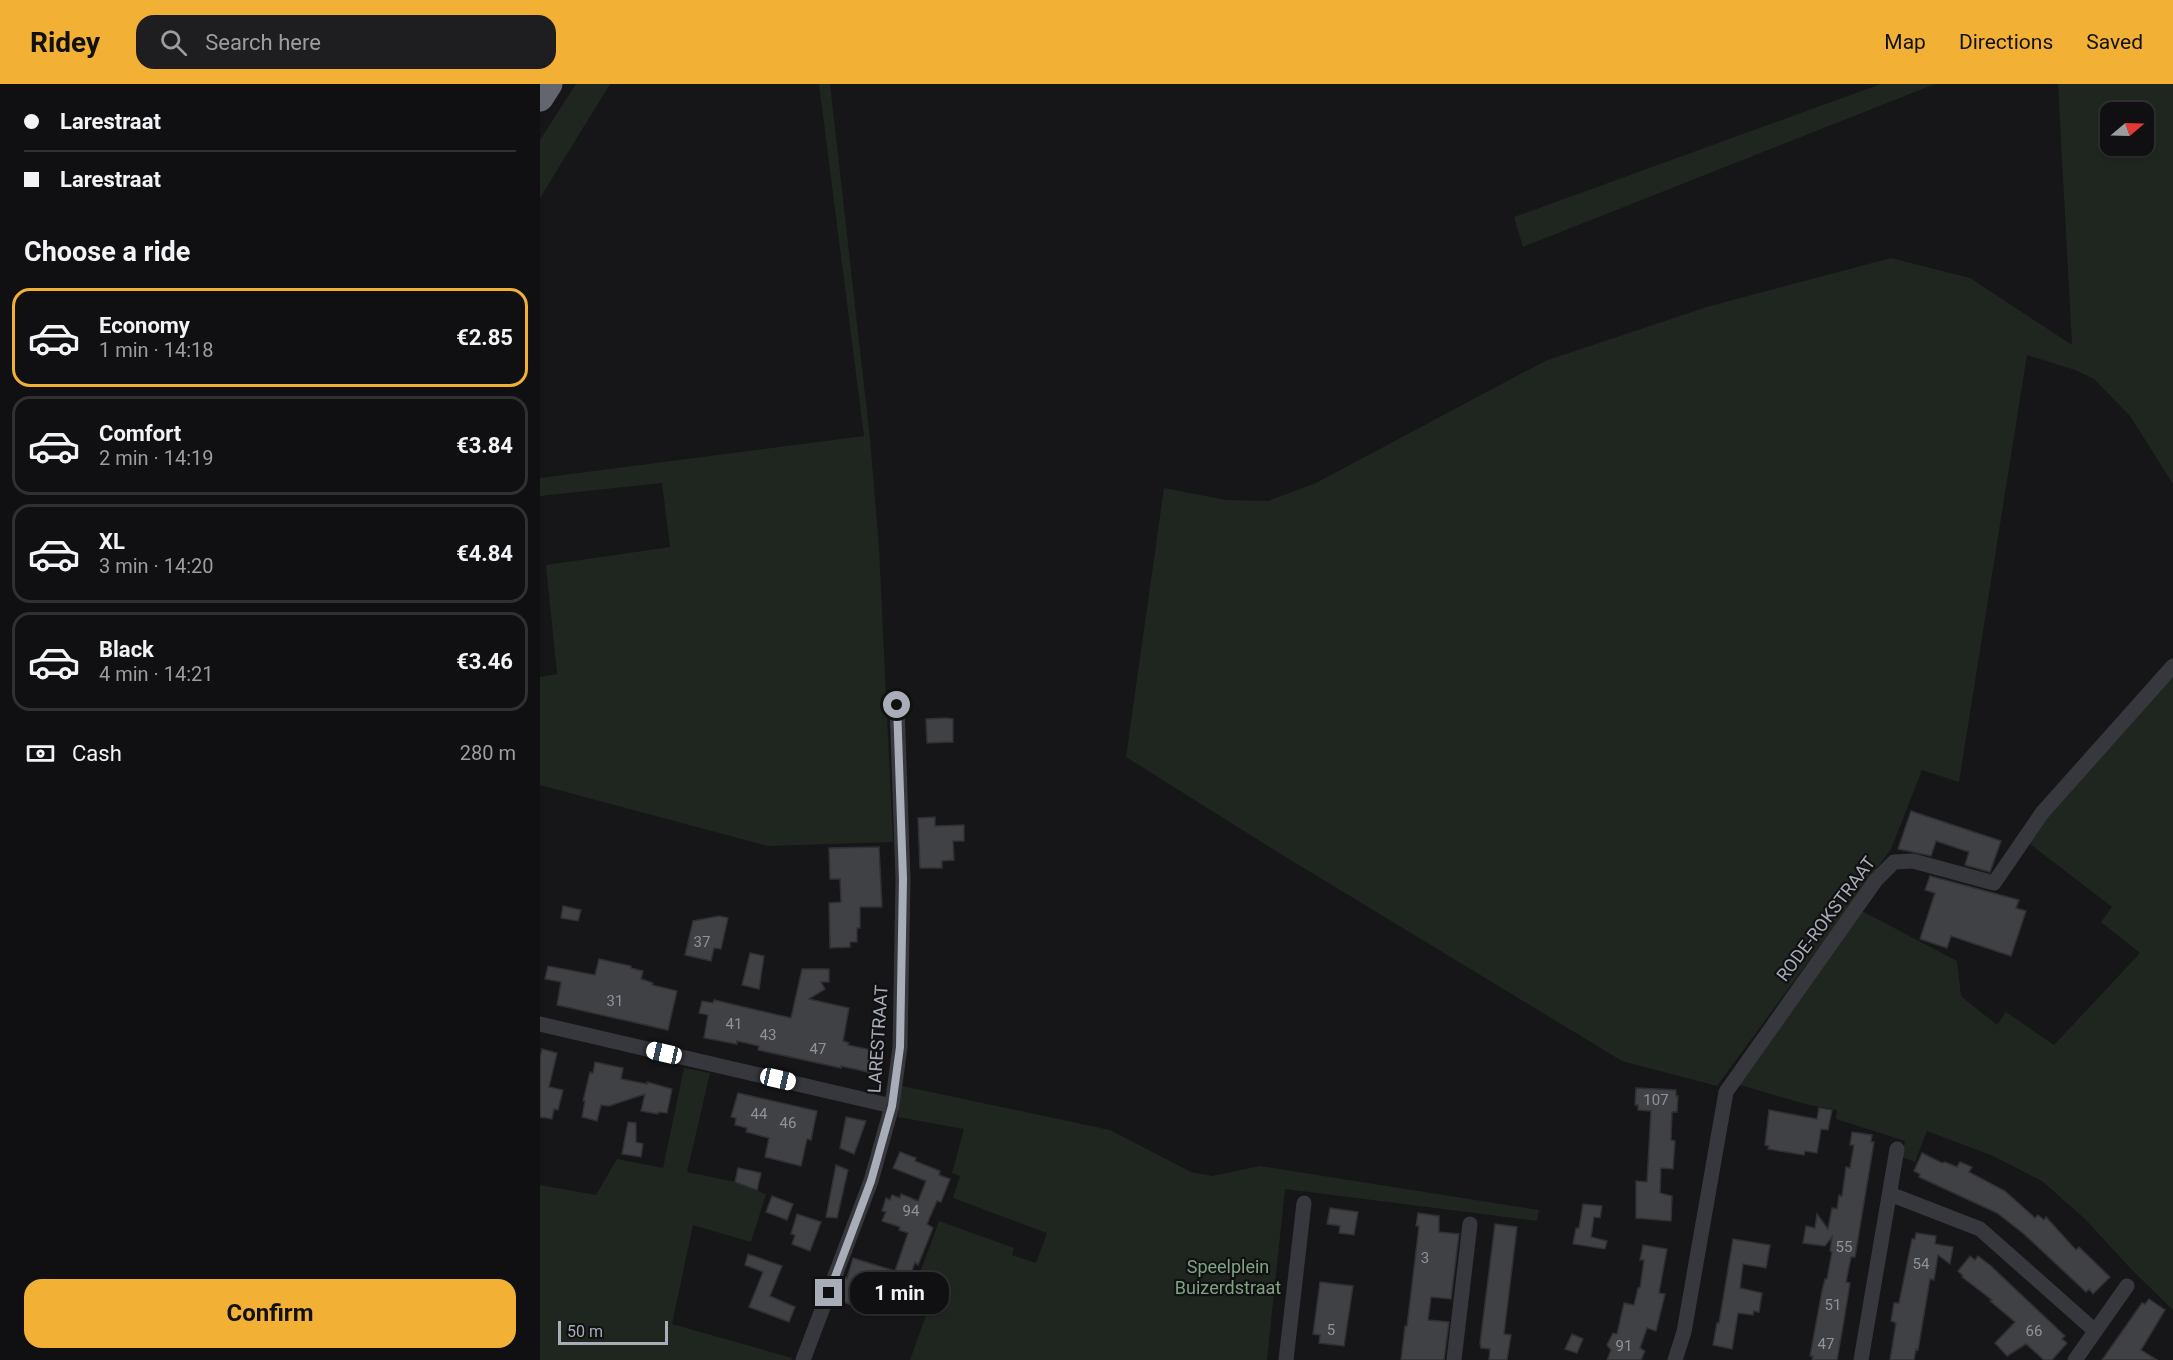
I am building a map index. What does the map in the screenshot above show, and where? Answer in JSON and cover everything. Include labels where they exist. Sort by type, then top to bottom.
[{"type":"highway","points":[[540,98],[549,84]]},
{"type":"street","name":"RODE-ROKSTRAAT","points":[[1675,1360],[1684,1332],[1726,1092],[1876,880],[1894,862],[1912,861],[1994,884],[2042,813],[2173,666]]},
{"type":"street","name":"LARESTRAAT","points":[[803,1360],[871,1181],[892,1106],[900,1047],[903,879],[897,705]]},
{"type":"street","points":[[540,1024],[892,1106]]},
{"type":"street","points":[[1861,1360],[1897,1149]]},
{"type":"street","points":[[1890,1194],[1980,1229],[2094,1330]]},
{"type":"street","points":[[1286,1360],[1304,1203]]},
{"type":"street","points":[[1454,1360],[1470,1224]]},
{"type":"street","points":[[2075,1360],[2127,1286]]},
{"type":"green space","points":[[576,84],[610,84],[540,198],[540,140]]},
{"type":"green space","points":[[819,84],[830,84],[870,439],[879,547],[893,842],[768,846],[540,785],[540,677],[557,674],[546,565],[670,547],[662,483],[540,496],[540,478],[864,436]]},
{"type":"green space","points":[[1881,84],[1935,84],[1523,247],[1514,217]]},
{"type":"green space","points":[[2058,84],[2173,84],[2173,484],[2130,416],[2094,379],[2075,370],[2027,355],[1959,782],[1922,770],[1891,849],[1717,1086],[1622,1061],[1284,856],[1126,757],[1164,488],[1226,500],[1268,501],[1316,483],[1545,361],[1710,306],[1891,258],[1970,278],[2072,345]]},
{"type":"green space","points":[[2173,675],[2173,1310],[2085,1219],[2042,1181],[1991,1155],[1927,1131],[1915,1162],[1901,1157],[1905,1141],[1836,1119],[1837,1110],[1805,1104],[1740,1085],[1860,910],[1957,961],[1961,996],[1997,1025],[2006,1012],[2054,1045],[2140,953],[2101,922],[2112,907],[2030,844],[2042,822]]},
{"type":"green space","points":[[684,1068],[710,1073],[687,1172],[735,1182],[766,1194],[751,1242],[693,1225],[672,1324],[792,1358],[791,1360],[540,1360],[540,1185],[596,1195],[617,1159],[663,1168]]},
{"type":"green space","name":"Speelplein Buizerdstraat","points":[[902,1086],[1110,1130],[1191,1172],[1212,1176],[1260,1166],[1539,1210],[1537,1221],[1285,1189],[1267,1360],[910,1360],[928,1310],[909,1303],[939,1221],[1014,1248],[1012,1255],[1036,1263],[1047,1233],[953,1198],[960,1176],[952,1173],[964,1129],[898,1117]]},
{"type":"building","points":[[926,719],[953,719],[953,742],[927,743]]},
{"type":"building","points":[[1911,811],[2001,841],[1990,872],[1965,865],[1969,852],[1936,841],[1931,856],[1898,849]]},
{"type":"building","points":[[935,817],[935,826],[964,825],[964,841],[953,841],[954,860],[942,861],[942,868],[920,868],[918,818]]},
{"type":"building","points":[[879,847],[882,907],[860,907],[857,942],[850,942],[850,947],[830,948],[829,903],[841,902],[840,879],[830,879],[829,848]]},
{"type":"building","points":[[1930,876],[2019,900],[2016,908],[2026,911],[2011,956],[1951,936],[1947,948],[1920,939],[1935,893],[1925,890]]},
{"type":"building","points":[[563,906],[581,910],[578,921],[561,918]]},
{"type":"building","points":[[719,916],[728,918],[721,949],[714,948],[711,961],[685,955],[693,921]]},
{"type":"building","points":[[750,953],[764,956],[759,989],[742,985]]},
{"type":"building","points":[[599,959],[631,966],[631,968],[643,971],[641,979],[653,983],[652,985],[677,991],[668,1030],[557,1005],[561,982],[545,979],[548,966],[595,975]]},
{"type":"building","points":[[802,969],[829,969],[829,982],[821,982],[825,989],[809,999],[849,1008],[843,1041],[849,1043],[848,1045],[876,1051],[872,1073],[758,1050],[759,1046],[737,1041],[737,1044],[704,1038],[708,1015],[699,1013],[702,1001],[713,1003],[714,1000],[791,1018]]},
{"type":"building","points":[[542,1049],[557,1053],[549,1087],[563,1090],[558,1110],[554,1109],[552,1119],[540,1117]]},
{"type":"building","points":[[595,1062],[623,1068],[621,1079],[647,1084],[647,1082],[672,1089],[667,1113],[641,1111],[645,1094],[609,1106],[601,1105],[597,1121],[582,1117],[585,1101],[583,1101],[590,1072],[593,1073]]},
{"type":"building","points":[[1636,1088],[1676,1090],[1676,1096],[1678,1096],[1677,1112],[1672,1112],[1671,1140],[1675,1141],[1673,1169],[1661,1168],[1660,1193],[1672,1196],[1671,1221],[1636,1218],[1636,1181],[1647,1182],[1651,1111],[1638,1110],[1638,1105],[1635,1105]]},
{"type":"building","points":[[738,1093],[817,1111],[811,1140],[807,1139],[801,1166],[765,1157],[769,1138],[746,1132],[747,1128],[735,1125],[736,1118],[731,1117]]},
{"type":"building","points":[[1819,1108],[1832,1110],[1828,1130],[1821,1129],[1817,1153],[1805,1151],[1804,1155],[1768,1149],[1769,1146],[1765,1145],[1769,1110],[1817,1119]]},
{"type":"building","points":[[846,1117],[866,1121],[854,1154],[840,1148]]},
{"type":"building","points":[[628,1122],[636,1123],[636,1142],[643,1144],[641,1157],[622,1154]]},
{"type":"building","points":[[1852,1132],[1872,1135],[1871,1142],[1874,1142],[1855,1257],[1851,1257],[1846,1282],[1850,1283],[1843,1326],[1837,1360],[1812,1360],[1813,1356],[1810,1356],[1832,1252],[1830,1251],[1832,1237],[1825,1246],[1803,1243],[1806,1226],[1815,1228],[1817,1214],[1828,1229],[1832,1208],[1837,1209],[1839,1195],[1842,1196],[1846,1167],[1850,1168],[1854,1145],[1850,1145]]},
{"type":"building","points":[[900,1152],[916,1158],[915,1161],[940,1171],[939,1175],[950,1179],[941,1202],[937,1201],[927,1224],[933,1228],[918,1265],[915,1262],[903,1297],[858,1282],[849,1304],[836,1299],[845,1277],[847,1278],[853,1258],[895,1271],[908,1233],[899,1230],[900,1227],[882,1221],[886,1212],[882,1211],[886,1198],[890,1200],[892,1195],[900,1198],[901,1194],[918,1201],[926,1181],[893,1168]]},
{"type":"building","points":[[1922,1153],[1942,1163],[1957,1167],[1960,1162],[1972,1167],[1969,1172],[2005,1191],[2035,1218],[2038,1215],[2044,1220],[2046,1217],[2076,1250],[2079,1247],[2110,1277],[2093,1294],[2089,1289],[2086,1292],[2024,1234],[1997,1213],[1919,1177],[1920,1174],[1914,1171]]},
{"type":"building","points":[[836,1165],[848,1170],[837,1218],[826,1217]]},
{"type":"building","points":[[738,1168],[761,1173],[757,1190],[735,1182]]},
{"type":"building","points":[[772,1196],[793,1204],[787,1220],[766,1212]]},
{"type":"building","points":[[1583,1204],[1602,1206],[1600,1218],[1594,1217],[1591,1237],[1607,1241],[1605,1249],[1573,1244],[1576,1228],[1579,1228]]},
{"type":"building","points":[[1330,1208],[1358,1212],[1354,1235],[1339,1233],[1340,1226],[1327,1224]]},
{"type":"building","points":[[1418,1213],[1439,1216],[1439,1232],[1459,1234],[1451,1299],[1431,1297],[1428,1320],[1449,1322],[1444,1360],[1401,1360],[1419,1226],[1416,1226]]},
{"type":"building","points":[[797,1214],[821,1222],[810,1251],[792,1244],[795,1235],[791,1234]]},
{"type":"building","points":[[1495,1224],[1517,1227],[1504,1334],[1511,1335],[1507,1360],[1489,1360],[1490,1349],[1481,1348],[1480,1343]]},
{"type":"building","points":[[1916,1233],[1936,1236],[1935,1244],[1953,1247],[1950,1264],[1938,1255],[1934,1280],[1930,1279],[1918,1350],[1916,1349],[1914,1360],[1890,1360],[1896,1323],[1891,1321],[1894,1303],[1899,1303],[1912,1239],[1915,1239]]},
{"type":"building","points":[[1733,1239],[1770,1245],[1766,1268],[1743,1264],[1740,1288],[1762,1293],[1759,1312],[1754,1311],[1753,1315],[1738,1313],[1732,1349],[1713,1345],[1717,1323],[1719,1323]]},
{"type":"building","points":[[1643,1245],[1667,1249],[1659,1293],[1665,1294],[1656,1331],[1647,1328],[1640,1348],[1645,1351],[1641,1360],[1607,1360],[1611,1350],[1607,1345],[1613,1333],[1617,1334],[1624,1303],[1634,1305],[1638,1288],[1640,1288],[1644,1260],[1640,1260]]},
{"type":"building","points":[[748,1254],[782,1266],[770,1296],[795,1307],[789,1322],[749,1307],[763,1272],[745,1265]]},
{"type":"building","points":[[1970,1256],[1975,1260],[1978,1256],[1991,1266],[2065,1336],[2062,1339],[2067,1343],[2052,1360],[2044,1360],[2026,1344],[2007,1356],[1995,1343],[2015,1322],[1990,1301],[1992,1300],[1962,1277],[1958,1271]]},
{"type":"building","points":[[1320,1282],[1353,1286],[1344,1346],[1319,1343],[1320,1335],[1313,1334]]},
{"type":"building","points":[[2149,1299],[2165,1310],[2141,1350],[2157,1360],[2102,1360],[2142,1303],[2145,1304]]},
{"type":"building","points":[[1572,1334],[1583,1339],[1577,1353],[1565,1349]]},
{"type":"route","points":[[829,1293],[871,1181],[892,1106],[900,1047],[903,879],[897,705]]}]
